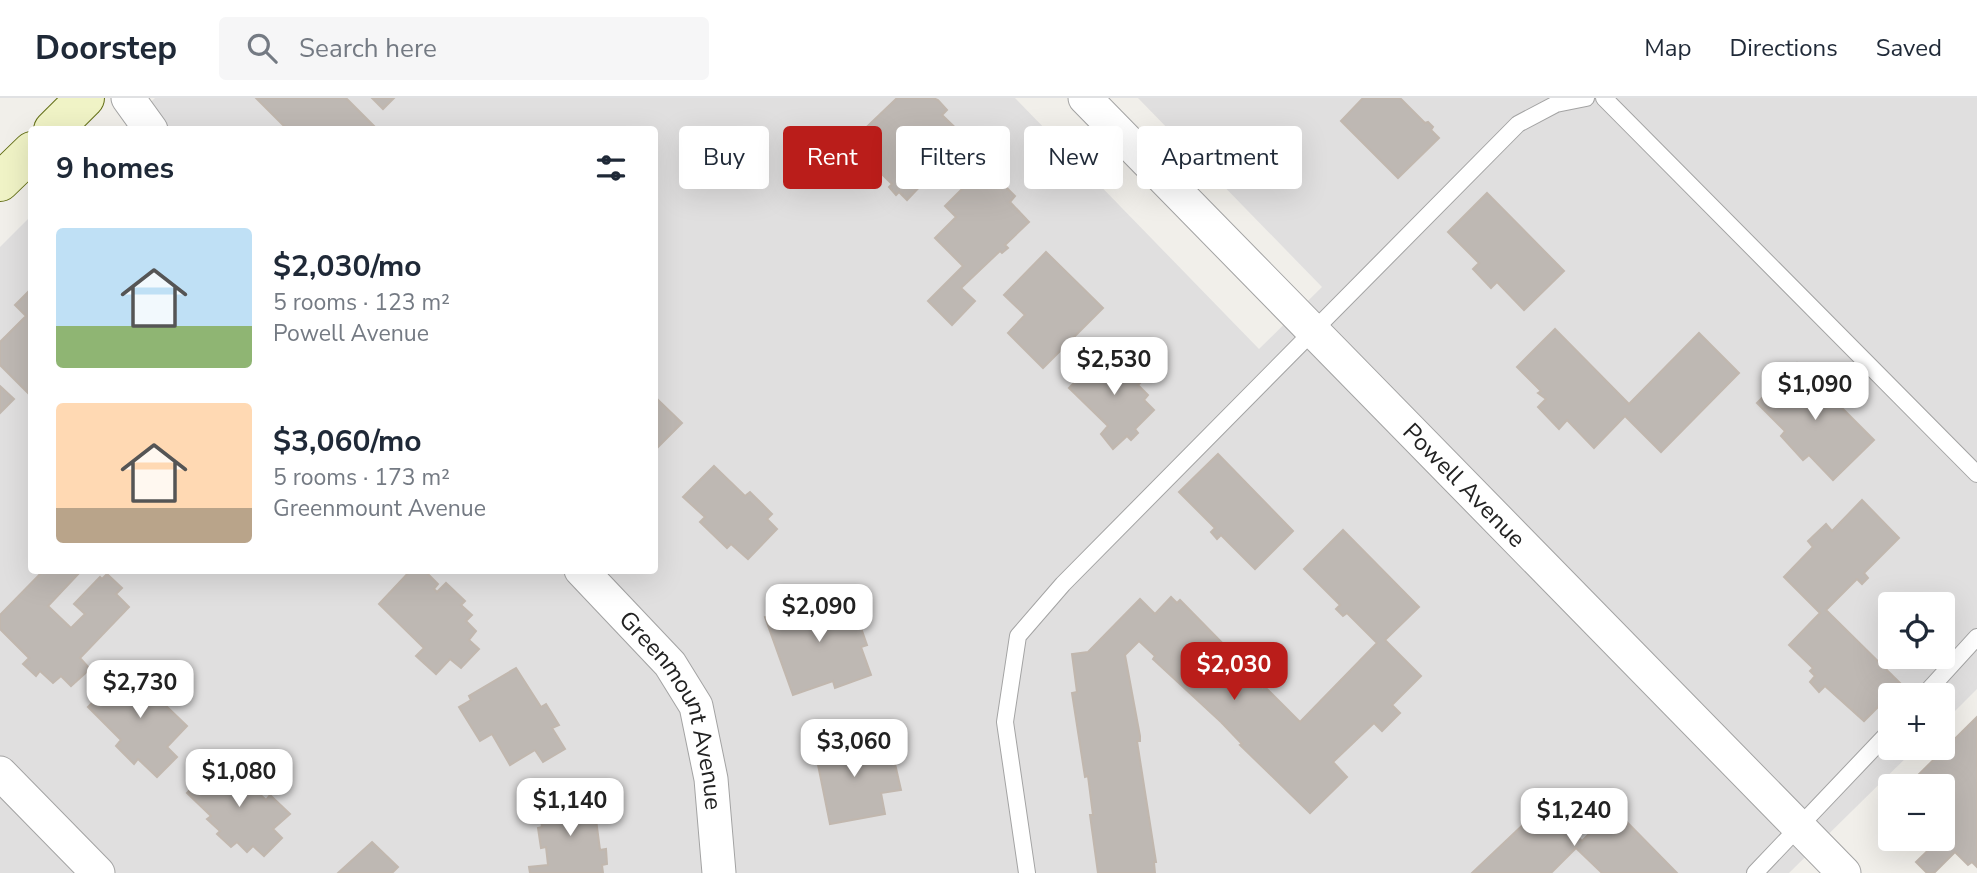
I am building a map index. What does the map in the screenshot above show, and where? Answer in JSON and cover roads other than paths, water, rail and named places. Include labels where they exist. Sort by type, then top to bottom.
[{"type":"street","points":[[57,126],[85,98]]},
{"type":"street","points":[[128,98],[148,126]]},
{"type":"street","name":"Powell Avenue","points":[[1085,98],[1844,873]]},
{"type":"street","points":[[0,182],[28,155]]},
{"type":"street","name":"Greenmount Avenue","points":[[584,574],[670,664],[696,706],[711,779],[719,873]]},
{"type":"street","points":[[0,773],[98,873]]},
{"type":"lane","points":[[1027,873],[1005,722],[1018,636],[1063,584],[1518,124],[1556,104],[1586,98]]},
{"type":"lane","points":[[1604,98],[1977,474]]},
{"type":"lane","points":[[1934,683],[1977,637]]},
{"type":"lane","points":[[1755,873],[1878,744]]}]
